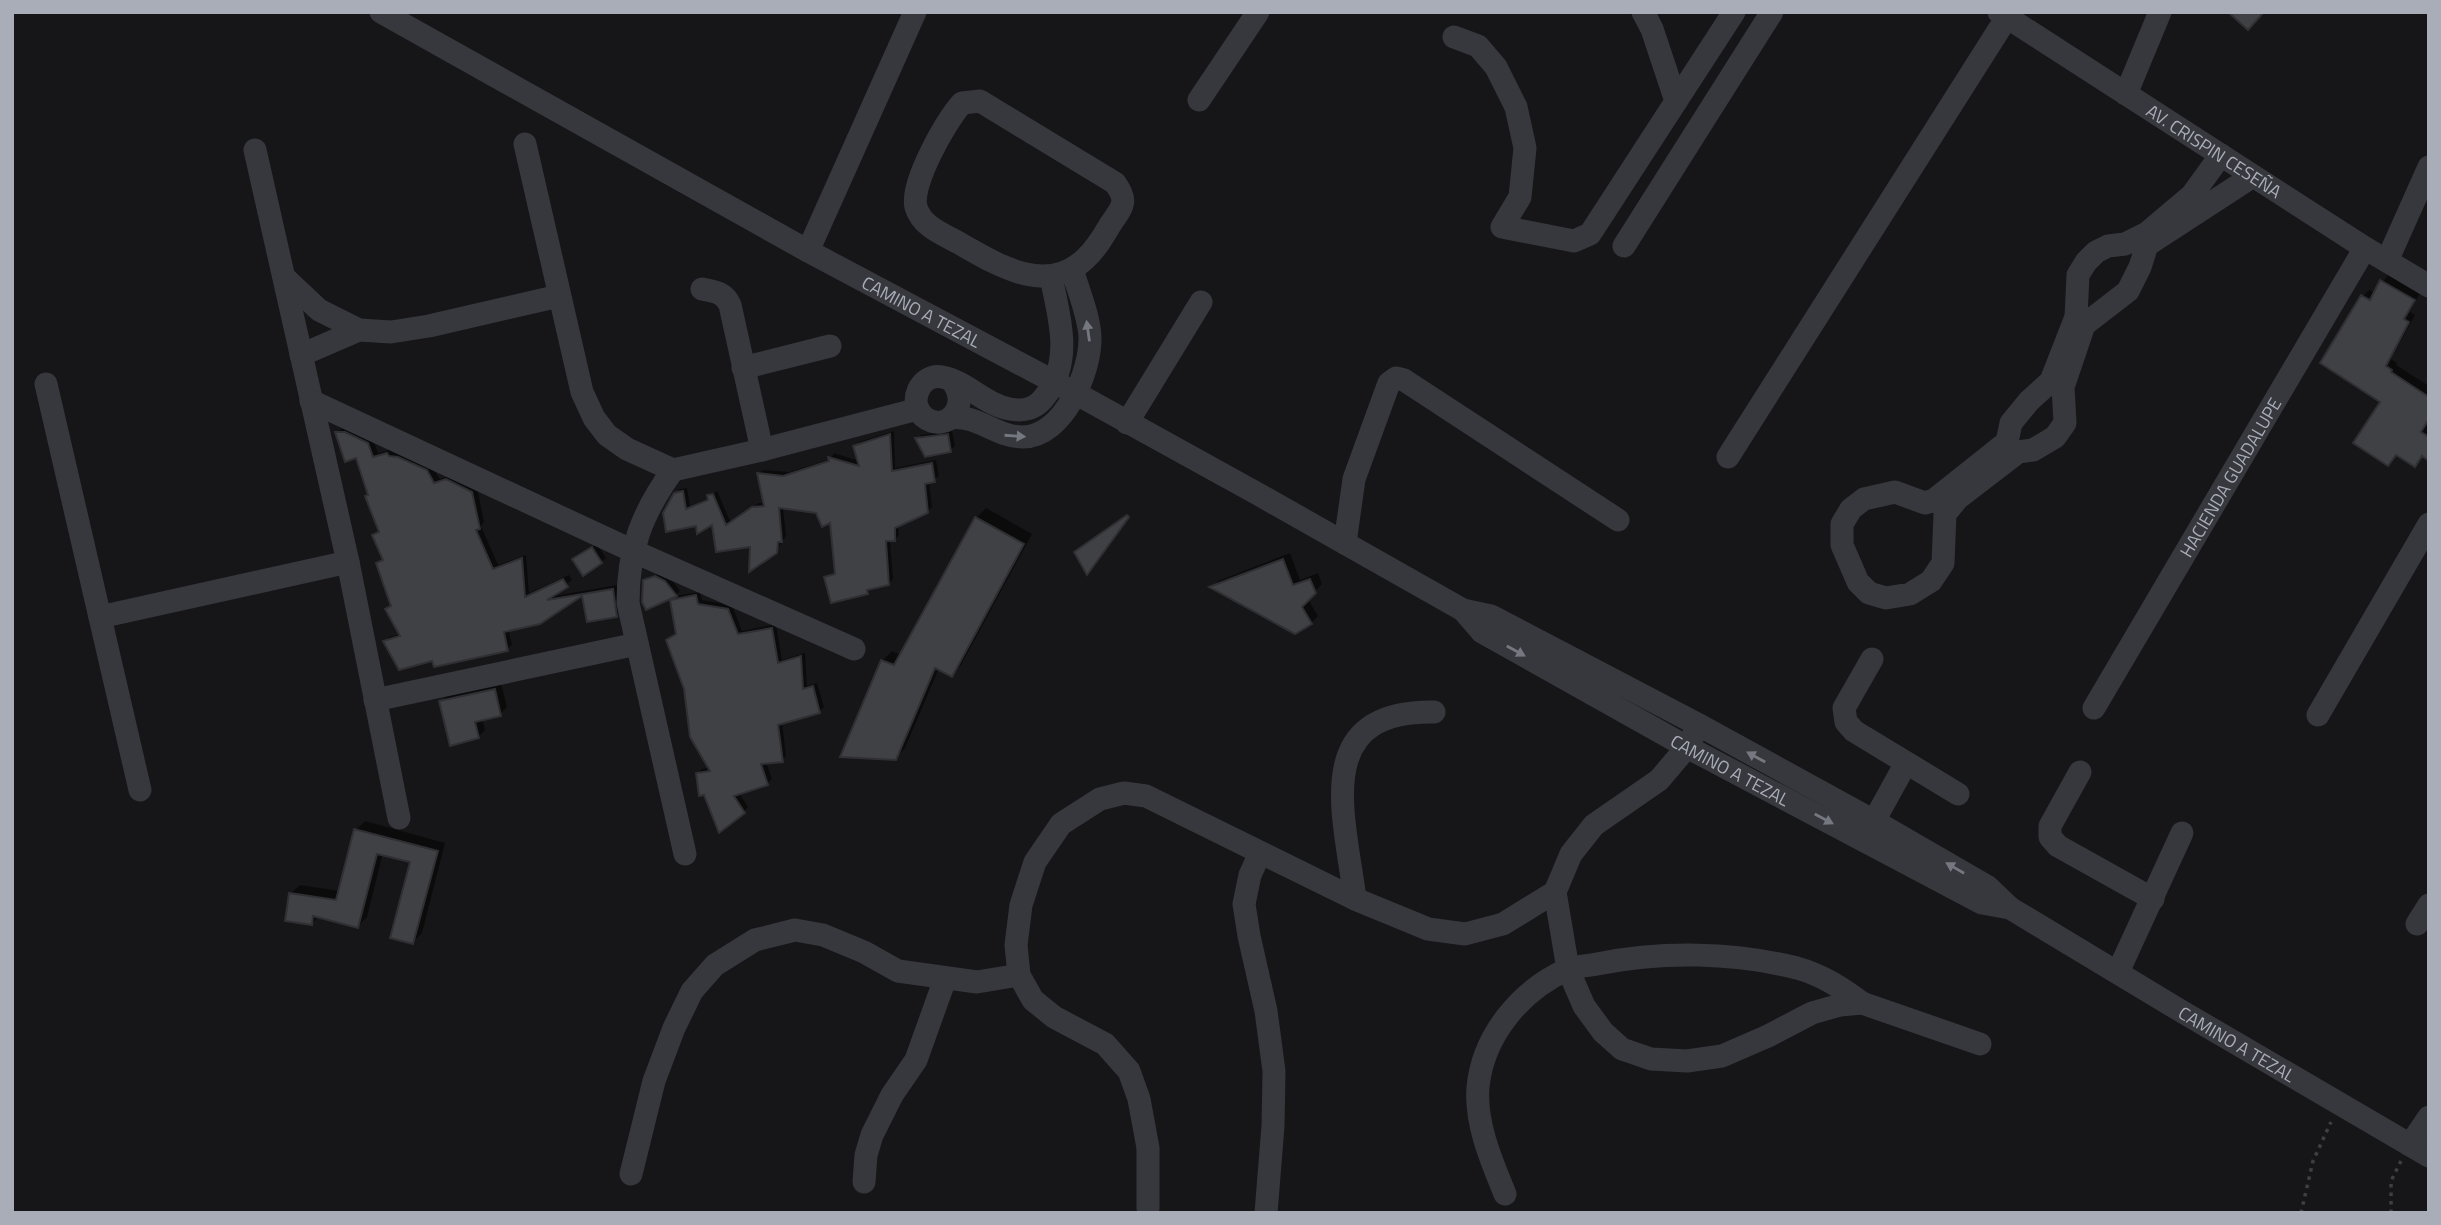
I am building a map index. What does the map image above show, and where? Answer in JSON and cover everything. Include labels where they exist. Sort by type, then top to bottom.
[{"type":"street","name":"CAMINO A TEZAL","points":[[381,12],[808,251],[1077,394],[1463,610],[1491,616],[1874,821],[1988,887],[2010,908],[2419,1151]]},
{"type":"street","points":[[808,251],[915,12]]},
{"type":"street","points":[[1199,100],[1258,12]]},
{"type":"street","points":[[1643,12],[1652,29],[1676,101]]},
{"type":"street","points":[[1454,37],[1478,46],[1496,67],[1516,107],[1525,148],[1520,197],[1502,227],[1574,241],[1590,233],[1734,12]]},
{"type":"street","points":[[1623,246],[1772,12]]},
{"type":"street","points":[[2126,94],[2160,12]]},
{"type":"street","points":[[1728,457],[2003,15]]},
{"type":"street","name":"AV. CRISPIN CESEÑA","points":[[2003,15],[2365,248],[2429,286]]},
{"type":"street","points":[[980,101],[1115,183],[1122,193],[1123,205],[1095,248],[1061,273],[1018,274],[924,223],[916,207],[915,188],[950,116],[962,103],[980,101]]},
{"type":"street","points":[[526,145],[582,392],[594,418],[607,435],[627,449],[673,470],[918,409]]},
{"type":"street","points":[[255,150],[348,562],[399,818]]},
{"type":"street","points":[[2221,155],[2192,195],[2147,233],[2125,244],[2108,246],[2096,252],[2086,262],[2078,275],[2076,317],[2051,381],[2029,401],[2011,423],[2007,442],[1934,500],[1925,503],[1895,492],[1864,499],[1851,509],[1842,524],[1842,545],[1858,582],[1869,593],[1886,598],[1910,594],[1931,581],[1943,563],[1945,514],[1958,498],[2018,453],[2033,450],[2055,438],[2065,423],[2063,387],[2084,325],[2128,291],[2147,245],[2253,176]]},
{"type":"street","points":[[2387,261],[2429,167]]},
{"type":"street","name":"HACIENDA GUADALUPE","points":[[2094,708],[2365,248]]},
{"type":"street","points":[[1061,273],[1090,334],[1090,348],[1077,394],[1049,428],[1026,437],[1002,435],[966,417],[933,421],[924,417],[918,409],[916,397],[920,386],[929,378],[941,377],[1007,409],[1023,410],[1038,406],[1056,383],[1062,353],[1061,273]]},
{"type":"street","points":[[285,278],[319,310],[359,330],[391,331],[429,326],[559,296]]},
{"type":"street","points":[[702,289],[721,293],[727,298],[762,450]]},
{"type":"street","points":[[1127,423],[1201,302]]},
{"type":"street","points":[[301,355],[359,330]]},
{"type":"street","points":[[743,368],[830,346]]},
{"type":"street","points":[[1345,543],[1354,479],[1389,383],[1396,379],[1404,380],[1618,520]]},
{"type":"street","points":[[951,418],[958,410],[960,400],[958,390],[952,382]]},
{"type":"street","points":[[46,384],[140,790]]},
{"type":"street","points":[[311,401],[633,551],[854,649]]},
{"type":"street","points":[[673,470],[656,494],[639,527],[628,575],[628,603],[685,855]]},
{"type":"street","points":[[2318,715],[2429,524]]},
{"type":"street","points":[[100,617],[348,562]]},
{"type":"street","name":"CAMINO A TEZAL","points":[[1463,610],[1482,632],[1687,747],[1982,903],[2010,908]]},
{"type":"street","points":[[374,700],[637,644]]},
{"type":"street","points":[[1872,659],[1844,708],[1846,722],[1854,731],[1958,794]]},
{"type":"street","points":[[1355,899],[1342,807],[1342,773],[1350,748],[1370,727],[1394,715],[1434,712]]},
{"type":"street","points":[[1699,726],[1687,747],[1659,780],[1594,825],[1571,854],[1555,892],[1568,969],[1584,1006],[1603,1032],[1622,1049],[1651,1059],[1687,1060],[1722,1056],[1812,1013],[1840,1005],[1862,1003]]},
{"type":"street","points":[[1874,821],[1906,763]]},
{"type":"street","points":[[2080,772],[2050,826],[2050,837],[2058,846],[2153,899]]},
{"type":"street","points":[[1148,1209],[1148,1147],[1139,1098],[1129,1071],[1105,1044],[1054,1017],[1033,1000],[1019,975],[1016,945],[1021,905],[1035,862],[1061,824],[1100,799],[1124,793],[1146,796],[1355,899],[1428,929],[1465,934],[1503,924],[1555,892]]},
{"type":"street","points":[[2118,972],[2182,833]]},
{"type":"street","points":[[1259,853],[1250,875],[1244,904],[1266,1011],[1274,1071],[1266,1213]]},
{"type":"street","points":[[631,1174],[654,1081],[674,1028],[692,991],[715,965],[755,940],[795,930],[823,935],[864,952],[898,971],[977,982],[1019,975]]},
{"type":"street","points":[[1505,1195],[1481,1125],[1478,1088],[1486,1055],[1499,1027],[1526,995],[1568,969],[1614,960],[1653,957],[1709,956],[1753,960],[1798,969],[1834,983],[1862,1003],[1980,1044]]},
{"type":"street","points":[[864,1182],[866,1155],[872,1135],[892,1096],[916,1060],[945,979]]},
{"type":"street","points":[[2419,1151],[2429,1117]]},
{"type":"path","points":[[2301,1213],[2313,1161],[2340,1104]]},
{"type":"path","points":[[2391,1213],[2391,1181],[2419,1151]]},
{"type":"building","points":[[2228,12],[2264,12],[2248,30]]},
{"type":"building","points":[[2380,280],[2415,300],[2404,319],[2409,322],[2386,366],[2429,397],[2429,419],[2421,432],[2429,437],[2429,461],[2422,456],[2415,467],[2396,455],[2388,466],[2353,443],[2380,402],[2320,363],[2361,295],[2370,300]]},
{"type":"building","points":[[335,432],[345,432],[368,443],[373,457],[387,453],[427,470],[434,483],[446,479],[472,492],[480,529],[476,530],[493,569],[522,558],[525,597],[563,579],[568,587],[547,600],[613,589],[617,617],[587,622],[582,596],[540,624],[504,632],[508,651],[434,667],[432,661],[399,670],[383,641],[400,636],[385,609],[391,606],[376,563],[383,560],[372,535],[379,532],[365,496],[368,495],[356,458],[345,462]]},
{"type":"building","points":[[890,434],[892,471],[932,463],[935,482],[925,484],[928,513],[895,528],[895,541],[886,541],[889,585],[867,590],[868,594],[831,603],[824,577],[835,574],[830,523],[822,527],[816,513],[779,508],[782,542],[778,542],[777,553],[749,572],[750,547],[716,552],[712,525],[697,534],[696,526],[666,532],[663,513],[674,493],[683,491],[686,509],[708,500],[707,495],[713,494],[726,525],[752,507],[764,506],[757,473],[783,476],[829,461],[828,457],[859,466],[853,446]]},
{"type":"building","points":[[948,434],[951,452],[925,457],[915,438]]},
{"type":"building","points":[[1127,515],[1129,517],[1087,575],[1074,552]]},
{"type":"building","points":[[975,517],[1024,544],[952,677],[935,668],[896,760],[840,757],[881,660],[894,665]]},
{"type":"building","points":[[592,547],[602,563],[583,576],[572,559]]},
{"type":"building","points":[[1283,559],[1293,585],[1310,579],[1316,593],[1302,607],[1312,624],[1295,634],[1209,587]]},
{"type":"building","points":[[655,576],[665,581],[677,596],[646,610],[642,602],[643,580]]},
{"type":"building","points":[[696,595],[698,604],[728,609],[738,634],[772,628],[778,663],[801,656],[803,689],[813,686],[820,713],[778,725],[783,762],[761,764],[768,785],[734,796],[745,813],[719,833],[704,795],[699,796],[696,773],[710,771],[690,737],[684,689],[666,640],[676,634],[670,600]]},
{"type":"building","points":[[495,689],[501,716],[475,722],[479,738],[450,746],[439,701]]},
{"type":"building","points":[[354,829],[438,851],[413,944],[390,938],[410,862],[377,854],[358,928],[313,916],[312,925],[285,921],[289,893],[336,900]]}]
